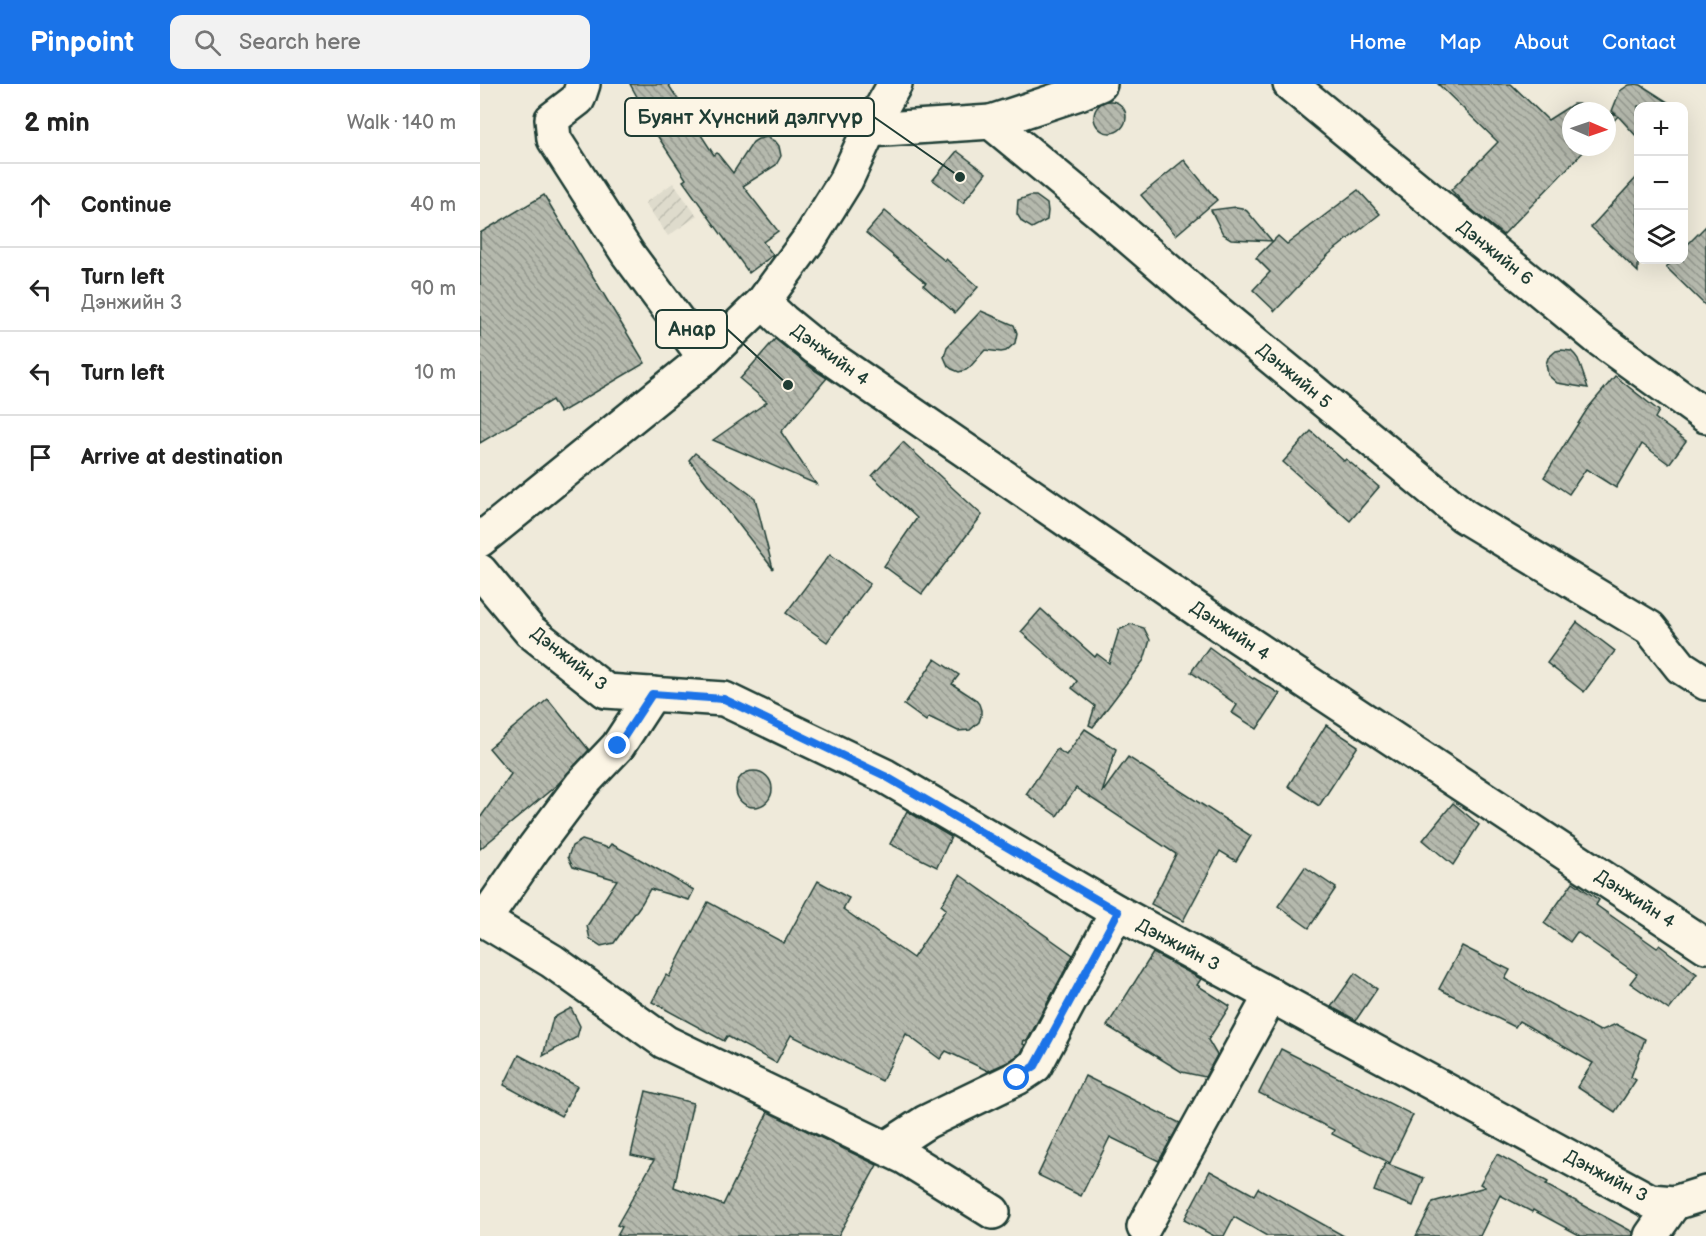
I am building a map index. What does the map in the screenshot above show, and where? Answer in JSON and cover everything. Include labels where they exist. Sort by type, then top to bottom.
[{"type":"street","points":[[583,84],[578,99],[552,118],[554,139],[628,254],[705,358]]},
{"type":"street","points":[[484,527],[705,358],[764,302],[810,237],[846,180],[869,130],[895,84]]},
{"type":"street","points":[[869,130],[991,122],[1100,84]]},
{"type":"street","name":"Дэнжийн 6","points":[[1290,84],[1598,338],[1706,416]]},
{"type":"street","name":"Дэнжийн 5","points":[[991,122],[1464,516],[1650,628],[1681,667],[1706,683]]},
{"type":"street","name":"Дэнжийн 4","points":[[764,302],[816,348],[1181,599],[1706,946]]},
{"type":"street","name":"Дэнжийн 3","points":[[480,571],[530,631],[606,691],[724,699],[885,776],[1118,912],[1650,1201],[1674,1203],[1706,1193]]},
{"type":"street","points":[[652,694],[618,746],[582,784],[482,922],[552,961],[665,1042],[906,1158],[993,1212]]},
{"type":"street","points":[[886,1148],[926,1122],[1017,1078],[1035,1066],[1118,912]]},
{"type":"street","points":[[1144,1227],[1271,995]]},
{"type":"street","points":[[1651,1236],[1674,1203]]},
{"type":"shaded area","points":[[673,183],[697,216],[668,236],[645,203]]},
{"type":"building","points":[[630,84],[668,84],[714,155],[717,153],[733,173],[753,142],[758,139],[767,137],[779,146],[781,156],[776,165],[743,186],[778,231],[763,242],[773,255],[749,273],[683,181],[686,179],[647,120],[649,118]]},
{"type":"building","points":[[1438,84],[1511,84],[1548,120],[1562,111],[1562,156],[1579,156],[1503,235],[1451,190],[1498,142]]},
{"type":"building","points":[[1629,85],[1641,85],[1668,102],[1634,102],[1634,134],[1618,116],[1616,118],[1616,102],[1620,91]]},
{"type":"building","points":[[1110,101],[1122,105],[1126,117],[1122,129],[1110,133],[1098,129],[1094,117],[1098,105]]},
{"type":"building","points":[[957,151],[986,173],[963,203],[933,180]]},
{"type":"building","points":[[1184,160],[1217,200],[1176,235],[1141,195]]},
{"type":"building","points":[[1634,180],[1634,264],[1638,264],[1638,272],[1591,227]]},
{"type":"building","points":[[1358,190],[1380,214],[1329,254],[1275,311],[1253,290],[1270,272],[1256,258],[1278,236],[1287,244]]},
{"type":"building","points":[[544,195],[645,363],[560,413],[552,400],[480,443],[480,233]]},
{"type":"building","points":[[1036,196],[1047,204],[1048,211],[1047,220],[1032,228],[1022,222],[1017,214],[1018,200]]},
{"type":"building","points":[[1236,207],[1247,211],[1272,241],[1231,239],[1223,234],[1211,210]]},
{"type":"building","points":[[885,211],[978,287],[955,313],[923,285],[926,283],[866,233]]},
{"type":"building","points":[[1706,226],[1706,306],[1666,267],[1669,264],[1688,264],[1688,244]]},
{"type":"building","points":[[981,311],[1014,325],[1017,333],[1015,343],[1006,351],[985,350],[966,370],[959,372],[952,369],[944,357],[947,347]]},
{"type":"building","points":[[775,339],[827,378],[781,432],[816,484],[713,440],[767,402],[740,379]]},
{"type":"building","points":[[1561,350],[1571,351],[1578,359],[1588,388],[1557,383],[1548,375],[1546,364],[1548,358]]},
{"type":"building","points":[[1615,376],[1659,411],[1655,418],[1686,441],[1669,464],[1642,444],[1616,488],[1586,469],[1569,494],[1544,477],[1588,408]]},
{"type":"building","points":[[1311,431],[1344,461],[1346,459],[1379,487],[1350,521],[1283,462]]},
{"type":"building","points":[[903,442],[982,515],[922,594],[884,566],[917,518],[872,476]]},
{"type":"building","points":[[695,453],[755,498],[773,569],[689,460]]},
{"type":"building","points":[[830,554],[870,584],[827,642],[786,613]]},
{"type":"building","points":[[1041,609],[1095,657],[1097,654],[1109,663],[1119,630],[1131,624],[1144,628],[1150,640],[1144,660],[1093,727],[1089,725],[1095,706],[1072,688],[1077,681],[1021,632]]},
{"type":"building","points":[[1577,622],[1615,651],[1584,692],[1547,663]]},
{"type":"building","points":[[1209,647],[1253,679],[1280,694],[1257,729],[1232,713],[1237,705],[1191,672]]},
{"type":"building","points":[[935,659],[959,675],[952,684],[979,704],[981,716],[979,722],[970,730],[958,731],[929,717],[926,721],[904,705]]},
{"type":"building","points":[[548,699],[589,750],[558,784],[480,849],[480,818],[511,774],[489,748]]},
{"type":"building","points":[[1326,725],[1358,746],[1319,806],[1288,786]]},
{"type":"building","points":[[1085,729],[1116,749],[1102,793],[1128,757],[1251,836],[1236,861],[1220,851],[1183,921],[1151,904],[1176,854],[1076,788],[1057,816],[1026,794],[1057,749],[1066,755]]},
{"type":"building","points":[[754,771],[767,776],[772,789],[767,802],[754,807],[741,802],[736,789],[741,776]]},
{"type":"building","points":[[1453,803],[1479,825],[1453,865],[1423,840]]},
{"type":"building","points":[[907,811],[951,837],[937,867],[890,844]]},
{"type":"building","points":[[582,840],[608,848],[611,844],[634,856],[694,890],[689,900],[650,889],[614,943],[601,946],[590,939],[587,926],[617,880],[573,867],[568,857],[572,846]]},
{"type":"building","points":[[1305,867],[1336,888],[1309,928],[1278,906]]},
{"type":"building","points":[[960,875],[1073,955],[1027,1041],[1024,1040],[1025,1045],[1021,1053],[988,1071],[946,1051],[940,1059],[906,1034],[882,1081],[791,1035],[776,1063],[727,1036],[724,1041],[652,1002],[666,975],[669,977],[708,902],[784,943],[818,881],[849,898],[843,909],[913,958],[946,909],[941,905]]},
{"type":"building","points":[[1573,882],[1599,900],[1596,905],[1657,948],[1659,945],[1697,974],[1669,1010],[1630,983],[1637,974],[1577,932],[1570,942],[1544,923]]},
{"type":"building","points":[[1462,946],[1510,970],[1505,979],[1600,1031],[1616,1024],[1645,1039],[1631,1077],[1636,1080],[1615,1112],[1577,1087],[1593,1063],[1519,1021],[1515,1027],[1439,989]]},
{"type":"building","points":[[1153,953],[1201,979],[1197,985],[1230,1006],[1208,1040],[1217,1055],[1205,1077],[1182,1072],[1107,1026]]},
{"type":"building","points":[[1355,973],[1377,989],[1356,1020],[1331,1007]]},
{"type":"building","points":[[571,1008],[580,1026],[577,1037],[543,1056],[553,1018]]},
{"type":"building","points":[[1281,1049],[1413,1115],[1390,1163],[1332,1134],[1334,1130],[1259,1093]]},
{"type":"building","points":[[519,1055],[577,1086],[561,1116],[504,1085]]},
{"type":"building","points":[[1085,1076],[1180,1123],[1159,1161],[1110,1137],[1081,1196],[1038,1175]]},
{"type":"building","points":[[646,1091],[693,1103],[674,1187],[723,1205],[768,1112],[877,1165],[838,1236],[617,1236],[622,1227],[617,1225],[654,1160],[631,1155]]},
{"type":"building","points":[[1497,1154],[1548,1182],[1546,1185],[1633,1232],[1633,1236],[1581,1236],[1500,1195],[1480,1236],[1416,1236],[1433,1202],[1485,1187],[1480,1184]]},
{"type":"building","points":[[1385,1163],[1424,1178],[1413,1206],[1374,1191]]},
{"type":"building","points":[[1210,1171],[1254,1195],[1258,1188],[1344,1236],[1267,1236],[1234,1217],[1224,1236],[1214,1236],[1184,1220]]},
{"type":"place","name":"Буянт Хүнсний дэлгүүр","points":[[960,177]]},
{"type":"place","name":"Анар","points":[[788,385]]},
{"type":"route","points":[[618,746],[652,694],[724,699],[885,776],[1118,912],[1035,1066],[1017,1078]]}]
